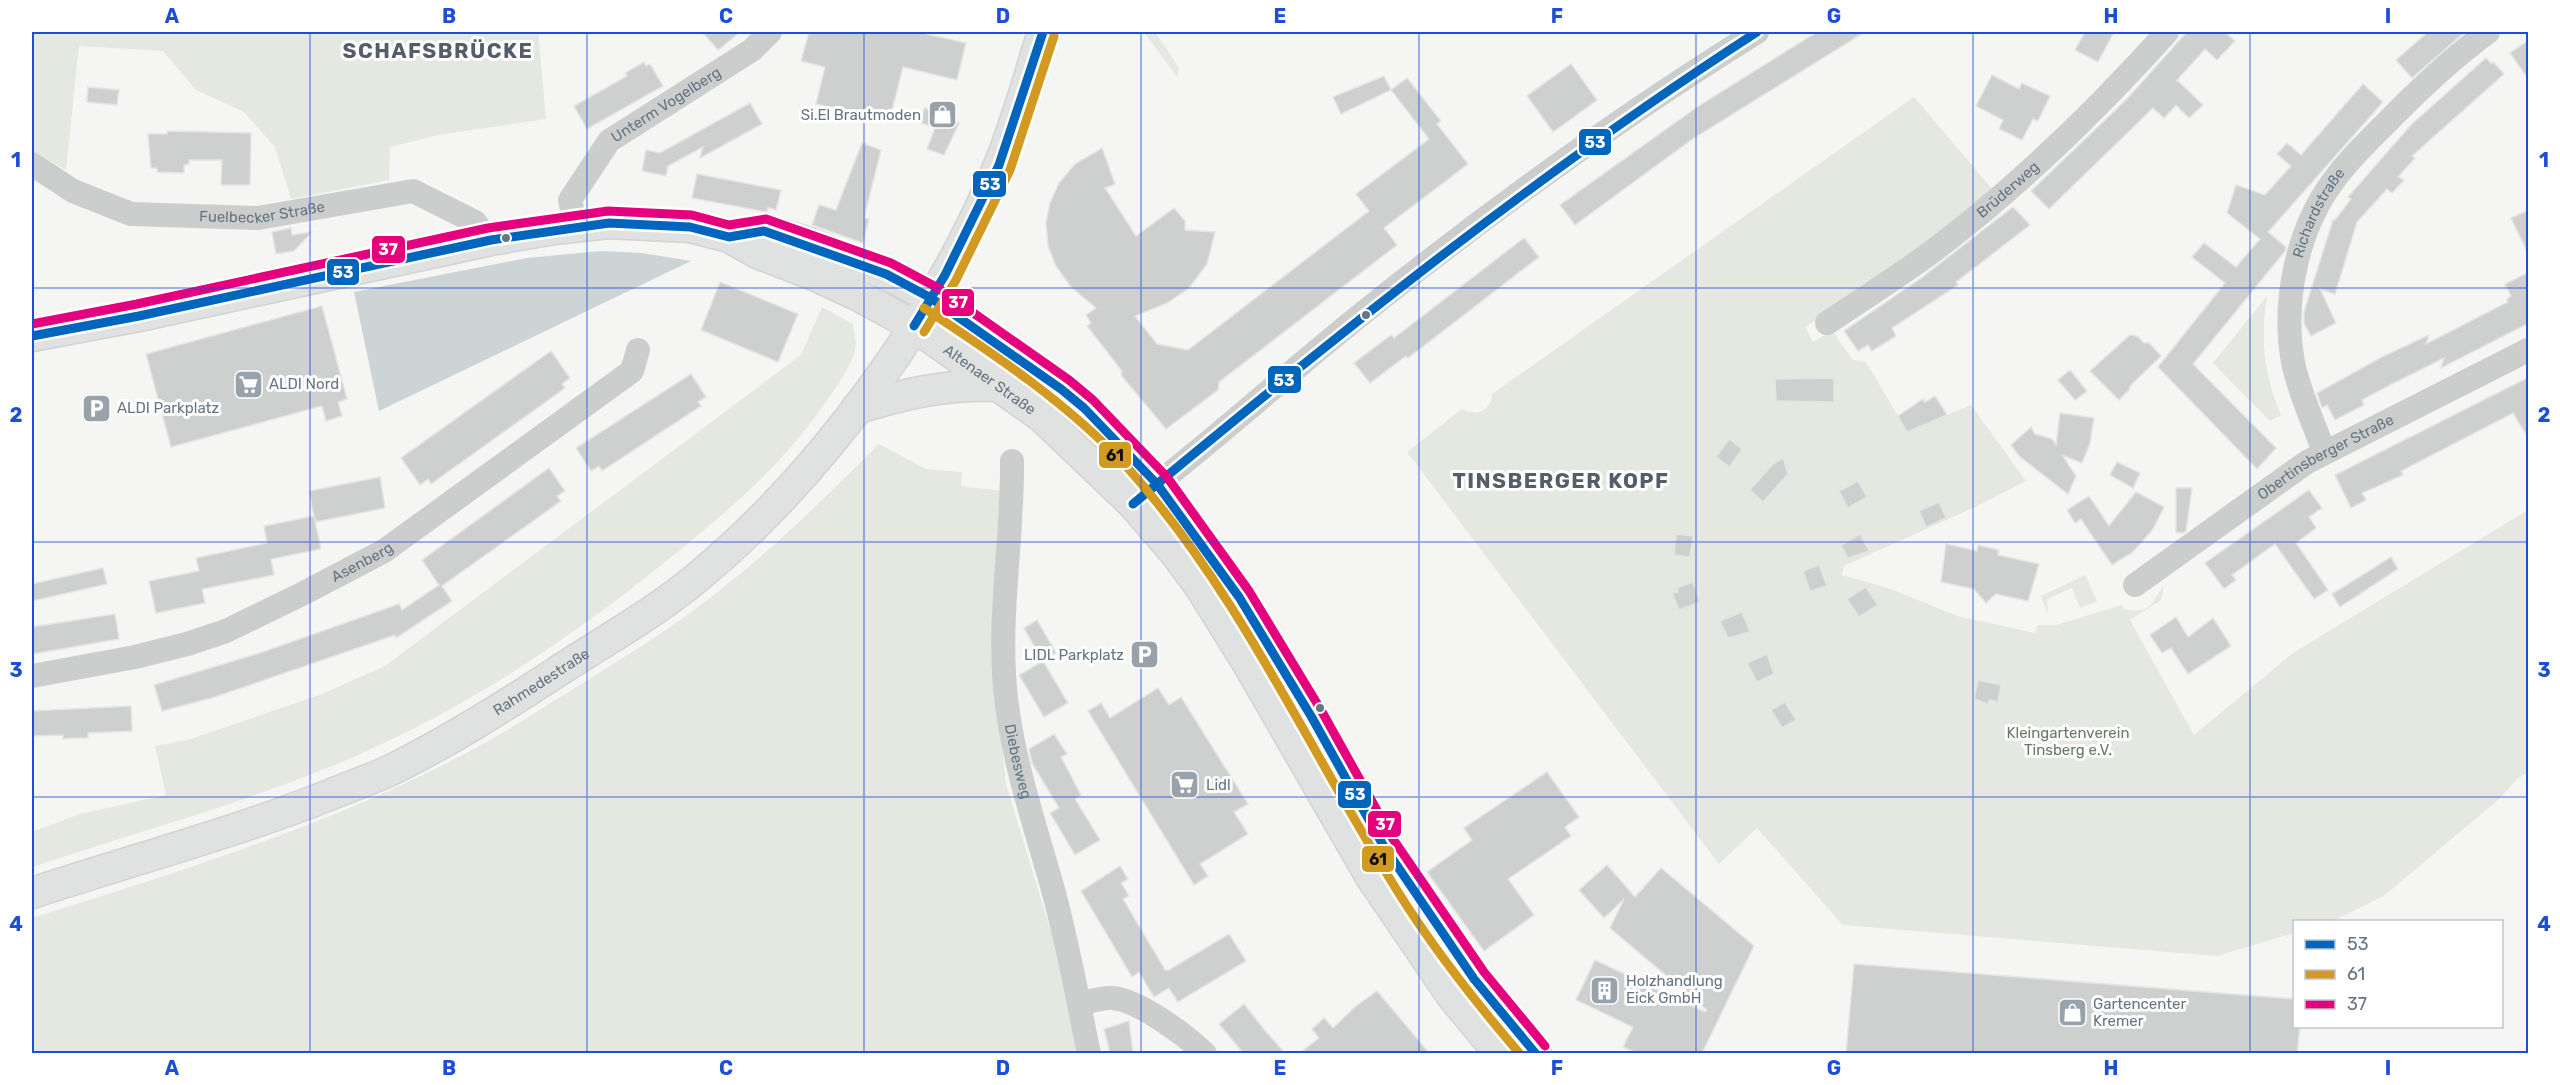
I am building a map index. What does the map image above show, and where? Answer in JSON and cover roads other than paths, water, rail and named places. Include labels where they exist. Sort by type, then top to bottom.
[{"type":"main road","name":"Rahmedestraße","points":[[32,893],[291,810],[395,769],[475,724],[627,628],[699,577],[750,530],[794,482],[856,409],[914,326],[974,220],[999,165],[1043,32]]},
{"type":"main road","name":"Altenaer Straße","points":[[32,336],[140,316],[483,242],[576,226],[646,223],[690,227],[729,237],[757,253],[861,297],[914,326],[1042,417],[1133,504],[1201,588],[1347,808]]},
{"type":"main road","name":"Altenaer Straße","points":[[729,237],[764,231],[886,274],[931,298],[996,341],[1084,408],[1157,484],[1239,597],[1347,808],[1372,852],[1463,987],[1502,1042],[1536,1053]]},
{"type":"main road","points":[[856,409],[900,395],[938,387],[999,386]]},
{"type":"main road","points":[[1133,504],[1157,484]]},
{"type":"street","name":"Unterm Vogelberg","points":[[576,226],[570,200],[609,141],[752,50],[770,32]]},
{"type":"street","points":[[1157,484],[1363,312],[1537,180],[1615,124],[1757,32]]},
{"type":"street","name":"Brüderweg","points":[[1827,323],[1932,252],[2001,196],[2079,126],[2167,32]]},
{"type":"street","name":"Richardstraße","points":[[2324,453],[2299,384],[2291,345],[2294,275],[2302,243],[2321,199],[2351,158],[2440,71],[2488,32]]},
{"type":"street","name":"Fuelbecker Straße","points":[[32,164],[73,191],[130,214],[258,218],[413,191],[475,222],[480,229],[483,242]]},
{"type":"street","name":"Asenberg","points":[[32,676],[150,654],[216,634],[302,594],[384,551],[632,371],[638,350]]},
{"type":"street","name":"Obertinsberger Straße","points":[[2135,585],[2283,476],[2529,350]]},
{"type":"street","name":"Diebesweg","points":[[1012,461],[1003,643],[1006,697],[1026,803],[1053,891],[1089,1053]]},
{"type":"street","points":[[1079,1004],[1112,998],[1133,1005],[1167,1022],[1205,1053]]},
{"type":"place","name":"Si.El Brautmoden","points":[[942,115]]},
{"type":"place","name":"ALDI Nord","points":[[248,384]]},
{"type":"place","name":"ALDI Parkplatz","points":[[96,408]]},
{"type":"place","name":"LIDL Parkplatz","points":[[1145,655]]},
{"type":"place","name":"Lidl","points":[[1185,785]]},
{"type":"place","name":"Holzhandlung Eick GmbH","points":[[1605,990]]},
{"type":"place","name":"Gartencenter Kremer","points":[[2072,1013]]},
{"type":"district","name":"SCHAFSBRÜCKE","points":[[438,50]]},
{"type":"district","name":"TINSBERGER KOPF","points":[[1561,480]]},
{"type":"park label","name":"Kleingartenverein Tinsberg e.V.","points":[[2068,742]]}]
